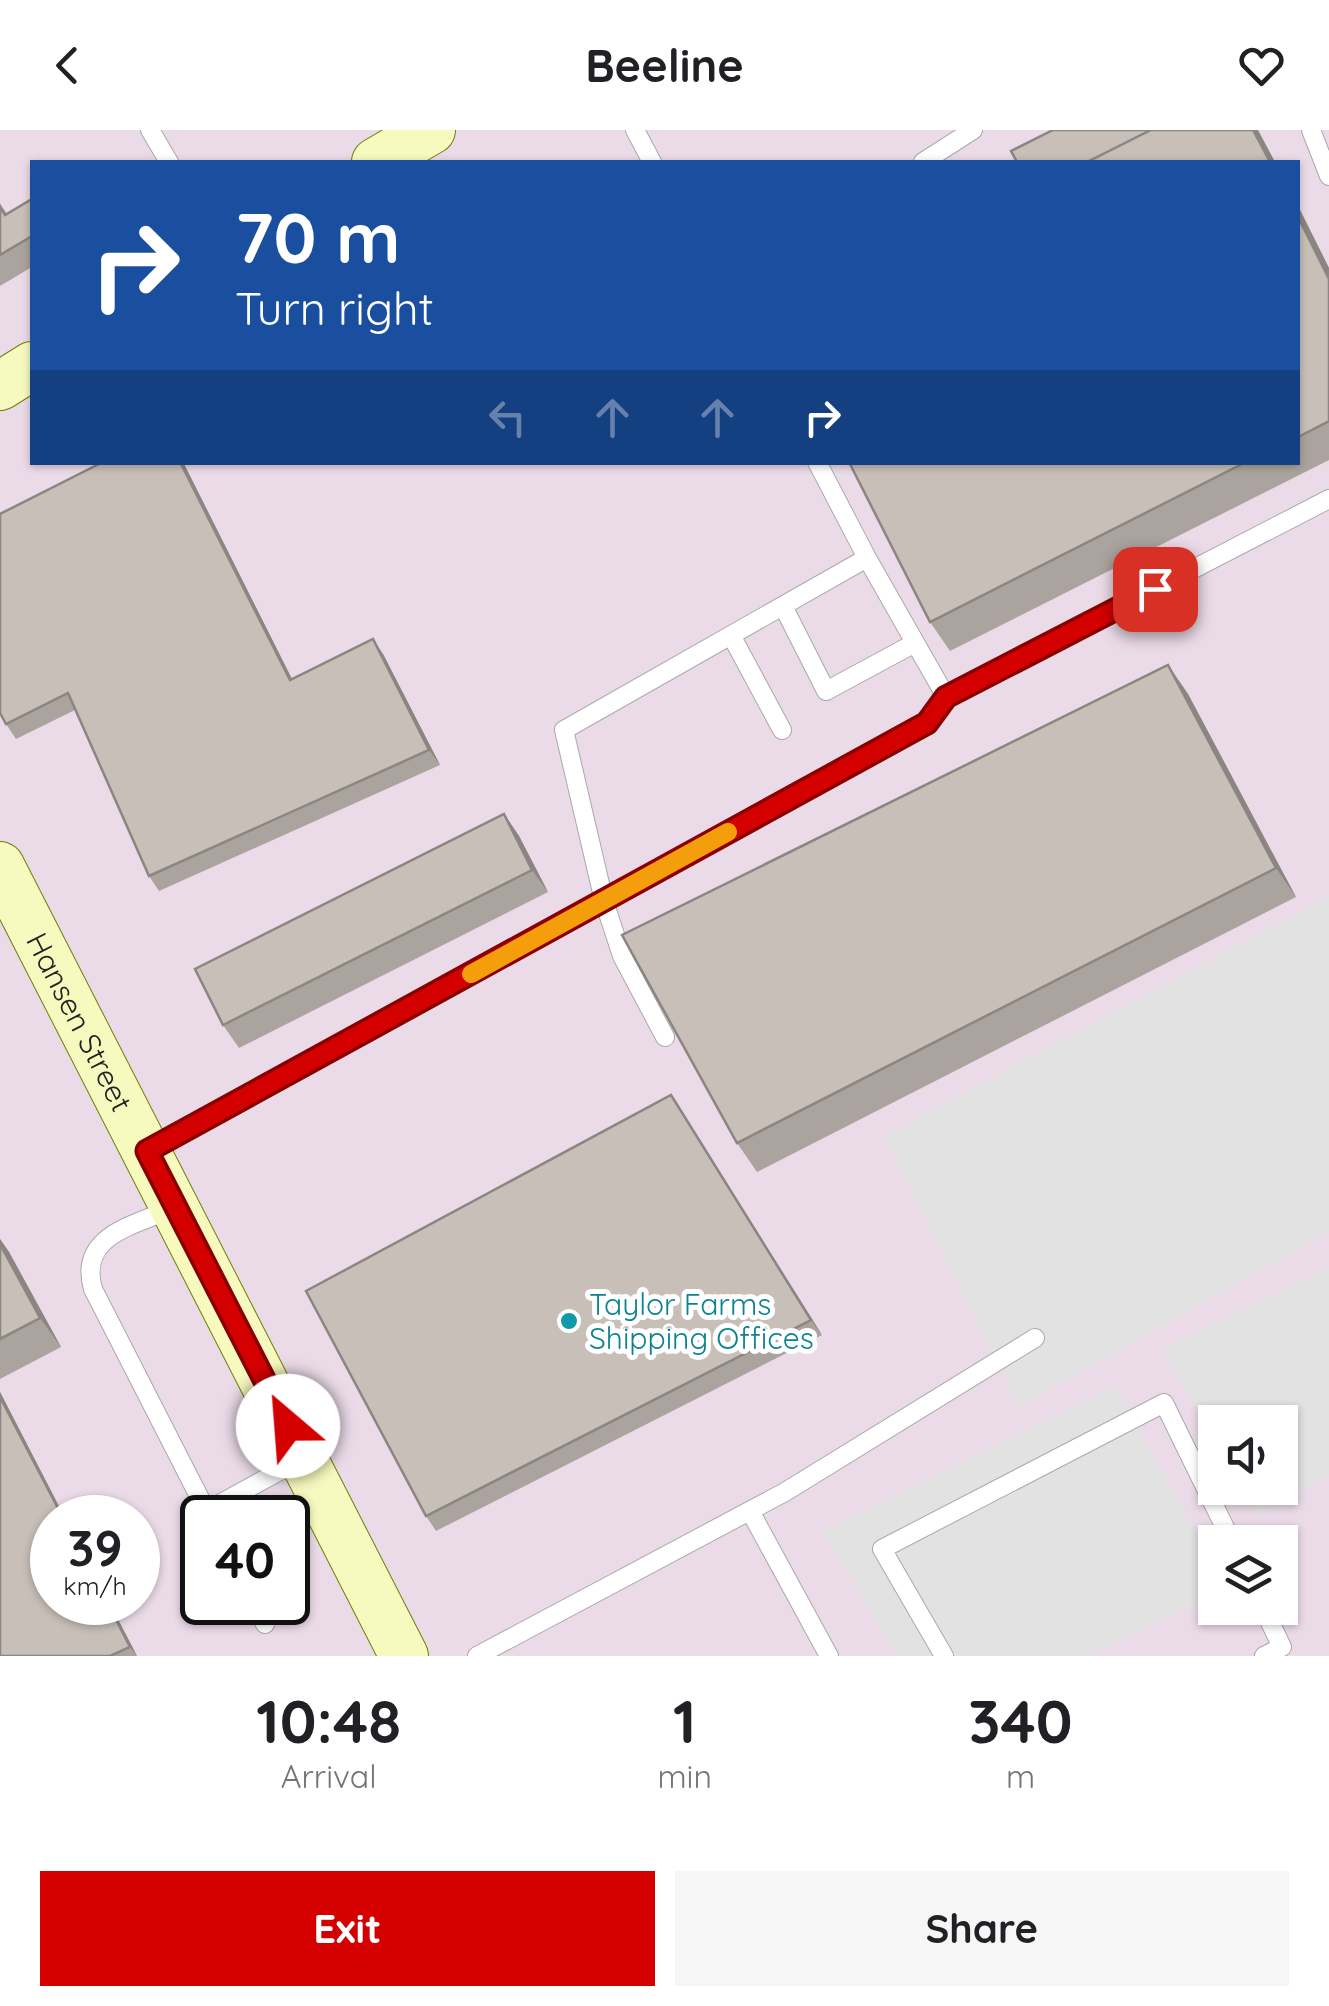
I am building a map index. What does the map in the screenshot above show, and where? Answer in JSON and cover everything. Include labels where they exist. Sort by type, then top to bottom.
[{"type":"street","points":[[379,160],[430,130]]},
{"type":"street","points":[[0,386],[30,367]]},
{"type":"street","name":"Hansen Street","points":[[0,866],[404,1656]]},
{"type":"lane","points":[[150,130],[168,160]]},
{"type":"lane","points":[[926,160],[974,130]]},
{"type":"lane","points":[[1310,130],[1329,176]]},
{"type":"lane","points":[[642,132],[651,160]]},
{"type":"lane","points":[[819,465],[946,697]]},
{"type":"lane","points":[[147,1151],[927,723],[946,697],[1329,500]]},
{"type":"lane","points":[[665,1038],[622,956],[604,900],[564,730],[867,558]]},
{"type":"lane","points":[[782,606],[826,691],[915,642]]},
{"type":"lane","points":[[731,635],[782,730]]},
{"type":"lane","points":[[176,1207],[108,1238],[93,1251],[88,1269],[93,1289],[199,1495]]},
{"type":"lane","points":[[476,1656],[750,1511],[1035,1338]]},
{"type":"lane","points":[[944,1656],[882,1550],[1164,1403],[1224,1525]]},
{"type":"lane","points":[[241,1495],[303,1458]]},
{"type":"lane","points":[[750,1511],[829,1656]]},
{"type":"lane","points":[[1264,1656],[1282,1647],[1271,1625]]},
{"type":"shaded area","points":[[0,130],[1329,130],[1329,1656],[0,1656]]},
{"type":"shaded area","points":[[1329,896],[1329,1232],[1019,1407],[885,1136]]},
{"type":"shaded area","points":[[1329,1268],[1329,1476],[1298,1493],[1298,1405],[1198,1405],[1198,1411],[1162,1348]]},
{"type":"shaded area","points":[[1115,1386],[1198,1536],[1198,1602],[1089,1656],[896,1656],[823,1531]]},
{"type":"shaded area","points":[[1251,1505],[1275,1505],[1257,1515]]},
{"type":"building","points":[[1053,130],[1151,130],[1091,160],[1016,160],[1011,151]]},
{"type":"building","points":[[1151,130],[1253,130],[1269,160],[1091,160]]},
{"type":"building","points":[[30,200],[30,237],[0,255],[0,207],[5,215]]},
{"type":"building","points":[[1300,221],[1329,279],[1329,421],[1300,436]]},
{"type":"building","points":[[97,465],[182,465],[290,680],[373,639],[429,750],[149,876],[68,693],[6,724],[0,713],[0,514]]},
{"type":"building","points":[[851,465],[1240,465],[930,622]]},
{"type":"building","points":[[1168,665],[1276,868],[737,1143],[622,935]]},
{"type":"building","points":[[504,814],[532,870],[223,1025],[195,969]]},
{"type":"building","name":"Taylor Farms Shipping Offices","points":[[671,1095],[811,1320],[426,1516],[306,1291]]},
{"type":"building","points":[[0,1244],[40,1318],[0,1339]]},
{"type":"building","points":[[0,1397],[51,1495],[30,1495],[30,1625],[119,1625],[130,1647],[110,1656],[0,1656]]},
{"type":"slow traffic","points":[[471,974],[728,832]]},
{"type":"place","name":"Taylor Farms Shipping Offices","points":[[569,1321]]},
{"type":"route","points":[[288,1426],[147,1151],[927,723],[946,697],[1155,589]]}]
